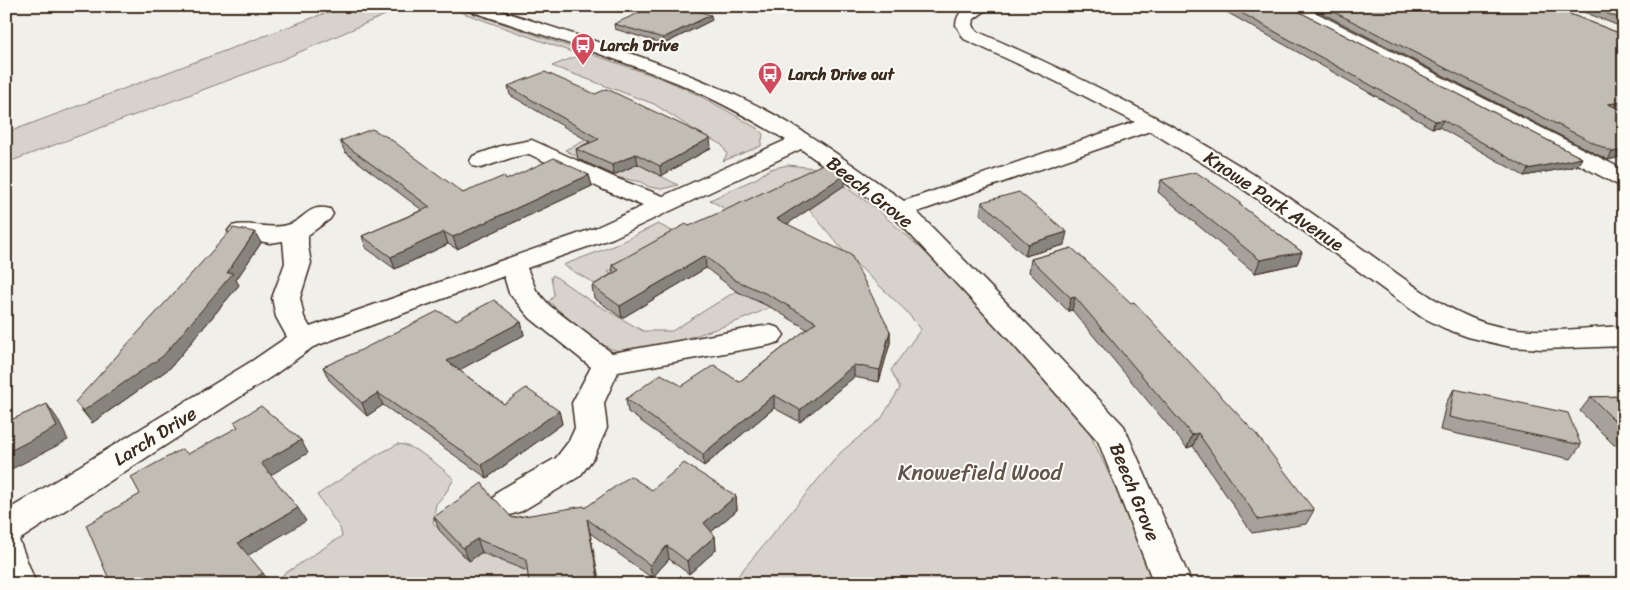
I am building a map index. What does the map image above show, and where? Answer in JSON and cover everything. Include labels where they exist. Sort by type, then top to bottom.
[{"type":"street","name":"Beech Grove","points":[[470,6],[628,58],[686,80],[748,109],[803,140],[901,210],[1020,334],[1112,436],[1173,584]]},
{"type":"street","name":"Knowe Park Avenue","points":[[984,6],[972,12],[964,21],[964,25],[970,35],[1052,70],[1152,123],[1209,157],[1291,210],[1430,310],[1450,320],[1488,333],[1520,339],[1624,336]]},
{"type":"street","points":[[1290,6],[1624,179]]},
{"type":"street","points":[[901,210],[1152,123]]},
{"type":"street","points":[[506,130],[532,147],[610,184],[663,205]]},
{"type":"street","name":"Larch Drive","points":[[6,530],[263,368],[303,340],[464,281],[604,233],[803,140]]},
{"type":"street","points":[[481,162],[509,151],[532,147]]},
{"type":"street","points":[[241,231],[270,235],[296,232],[321,214]]},
{"type":"street","points":[[296,232],[295,246],[298,263],[286,298],[290,317],[303,340]]},
{"type":"street","points":[[513,265],[523,293],[540,312],[607,364],[768,335]]},
{"type":"street","points":[[510,502],[568,467],[582,448],[591,428],[588,403],[607,364]]},
{"type":"street","points":[[6,551],[17,584]]},
{"type":"green space","points":[[344,6],[406,6],[272,64],[6,163],[6,133]]},
{"type":"green space","points":[[444,6],[452,6],[676,84],[712,102],[758,129],[763,134],[761,146],[723,161],[727,154],[722,145],[654,104],[552,66],[580,55]]},
{"type":"green space","points":[[586,140],[589,142],[593,140],[678,185],[662,189],[649,187],[641,182],[615,177],[565,150]]},
{"type":"green space","name":"Knowefield Wood","points":[[788,165],[815,168],[822,171],[873,206],[932,258],[1082,417],[1135,529],[1157,584],[731,584],[841,452],[881,419],[900,388],[891,370],[921,329],[905,310],[845,253],[809,209],[737,216],[710,200],[757,178],[770,169]]},
{"type":"green space","points":[[658,224],[684,237],[608,272],[621,282],[607,291],[563,265],[613,246]]},
{"type":"green space","points":[[553,275],[589,300],[643,331],[672,331],[736,291],[770,307],[716,329],[669,343],[647,348],[615,350],[591,336],[549,302],[554,295],[551,277]]},
{"type":"green space","points":[[398,444],[420,452],[454,479],[436,504],[433,523],[441,531],[461,544],[496,559],[517,567],[531,561],[533,584],[269,584],[342,536],[340,528],[317,495],[377,455]]},
{"type":"building","points":[[654,6],[681,6],[711,15],[663,38],[614,24]]},
{"type":"building","points":[[1229,6],[1288,6],[1582,158],[1528,169],[1443,120],[1435,121]]},
{"type":"building","points":[[1322,6],[1549,6],[1624,35],[1624,102],[1608,104],[1624,111],[1624,150],[1612,152]]},
{"type":"building","points":[[1587,6],[1624,6],[1624,20]]},
{"type":"building","points":[[545,72],[595,94],[607,89],[710,138],[660,166],[636,154],[612,165],[576,149],[599,139],[508,86]]},
{"type":"building","points":[[372,129],[389,138],[463,193],[504,176],[506,180],[554,158],[589,175],[453,237],[444,232],[391,257],[362,236],[430,207],[340,141]]},
{"type":"building","points":[[829,161],[846,174],[777,219],[851,255],[890,331],[880,370],[854,365],[800,410],[774,395],[703,454],[626,399],[661,374],[682,386],[714,365],[739,382],[816,322],[769,295],[735,280],[705,256],[620,306],[592,286],[619,270],[612,265],[686,224],[689,226]]},
{"type":"building","points":[[1196,172],[1241,203],[1239,204],[1302,252],[1260,260],[1161,180]]},
{"type":"building","points":[[1019,192],[1067,232],[1028,244],[982,202]]},
{"type":"building","points":[[233,228],[255,232],[227,273],[233,273],[163,356],[83,411],[75,402]]},
{"type":"building","points":[[1072,248],[1131,303],[1134,302],[1257,435],[1314,510],[1259,520],[1198,433],[1192,435],[1075,297],[1071,298],[1031,259]]},
{"type":"building","points":[[494,300],[521,322],[447,361],[504,404],[526,388],[559,411],[482,465],[378,393],[362,403],[323,367],[438,311],[456,320]]},
{"type":"building","points":[[1454,389],[1568,413],[1581,445],[1449,417]]},
{"type":"building","points":[[1624,396],[1624,430],[1591,397]]},
{"type":"building","points":[[47,404],[57,427],[6,453],[6,422]]},
{"type":"building","points":[[261,406],[301,440],[261,463],[298,508],[238,543],[263,573],[246,584],[111,584],[86,525],[140,494],[131,477],[182,449],[188,454],[238,427],[234,422]]},
{"type":"building","points":[[684,463],[736,496],[704,523],[715,536],[687,561],[667,546],[650,565],[587,519],[599,584],[529,584],[526,559],[477,539],[463,548],[434,517],[482,483],[492,498],[512,518],[584,506],[585,508],[630,476],[652,490]]},
{"type":"place","name":"Larch Drive","points":[[583,66]]},
{"type":"place","name":"Larch Drive out","points":[[770,95]]}]
